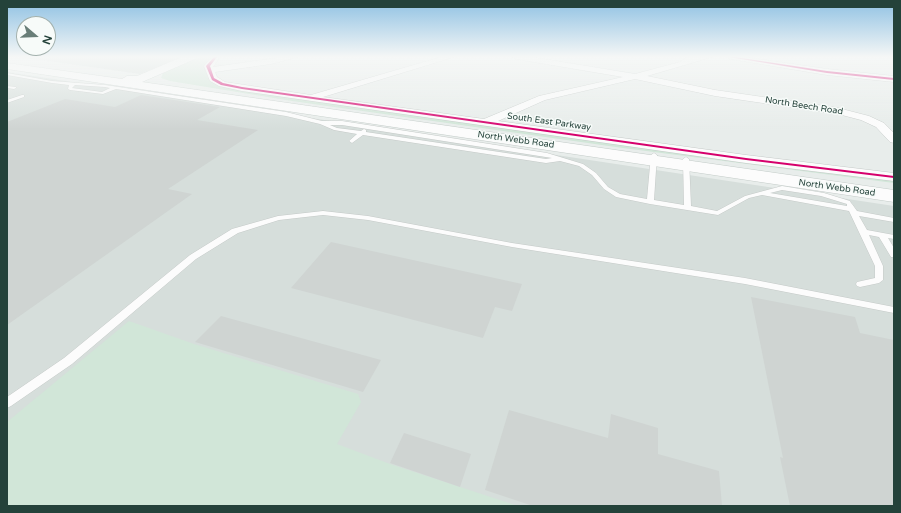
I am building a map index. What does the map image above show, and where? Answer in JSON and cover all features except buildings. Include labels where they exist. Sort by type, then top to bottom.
[{"type":"main road","points":[[90,81],[113,85],[139,82]]},
{"type":"main road","points":[[133,81],[139,82]]},
{"type":"main road","name":"North Webb Road","points":[[139,82],[143,81]]},
{"type":"main road","name":"North Webb Road","points":[[191,81],[478,131],[654,158]]},
{"type":"main road","name":"North Webb Road","points":[[139,82],[686,162],[842,189],[894,196]]},
{"type":"main road","name":"North Webb Road","points":[[842,189],[894,186]]},
{"type":"street","name":"South East Parkway","points":[[216,81],[222,84],[308,97],[894,177]]},
{"type":"street","points":[[308,97],[365,81]]},
{"type":"street","points":[[486,122],[542,98],[614,81]]},
{"type":"street","name":"North Beech Road","points":[[660,81],[715,92],[838,111],[865,118],[880,125],[894,140]]},
{"type":"lane","points":[[46,81],[113,85],[286,114],[322,123],[336,129],[546,161],[560,159]]},
{"type":"lane","points":[[7,87],[14,88]]},
{"type":"lane","points":[[7,102],[22,96]]},
{"type":"lane","points":[[322,123],[342,123],[547,155],[581,164],[594,174],[606,188],[618,196],[718,213],[747,197],[782,188],[822,194],[842,189],[864,232],[878,264],[879,280],[860,284]]},
{"type":"lane","points":[[352,141],[368,127]]},
{"type":"lane","points":[[452,147],[456,141]]},
{"type":"lane","points":[[650,202],[654,158]]},
{"type":"lane","points":[[686,162],[688,208]]},
{"type":"lane","points":[[761,194],[894,220]]},
{"type":"lane","points":[[7,403],[68,361],[192,257],[235,231],[278,218],[323,213],[368,218],[512,245],[745,281],[894,310]]},
{"type":"lane","points":[[864,232],[894,237]]},
{"type":"lane","points":[[882,235],[894,255]]},
{"type":"shaded area","points":[[7,81],[66,81],[894,206],[894,506],[7,506]]},
{"type":"green space","points":[[170,81],[213,81],[894,179],[894,183],[623,148],[292,101]]},
{"type":"green space","points":[[129,321],[194,344],[358,394],[361,402],[337,444],[390,464],[518,506],[7,506],[7,422]]},
{"type":"cycle path","points":[[216,81],[222,84],[242,88],[746,159],[894,177]]}]
